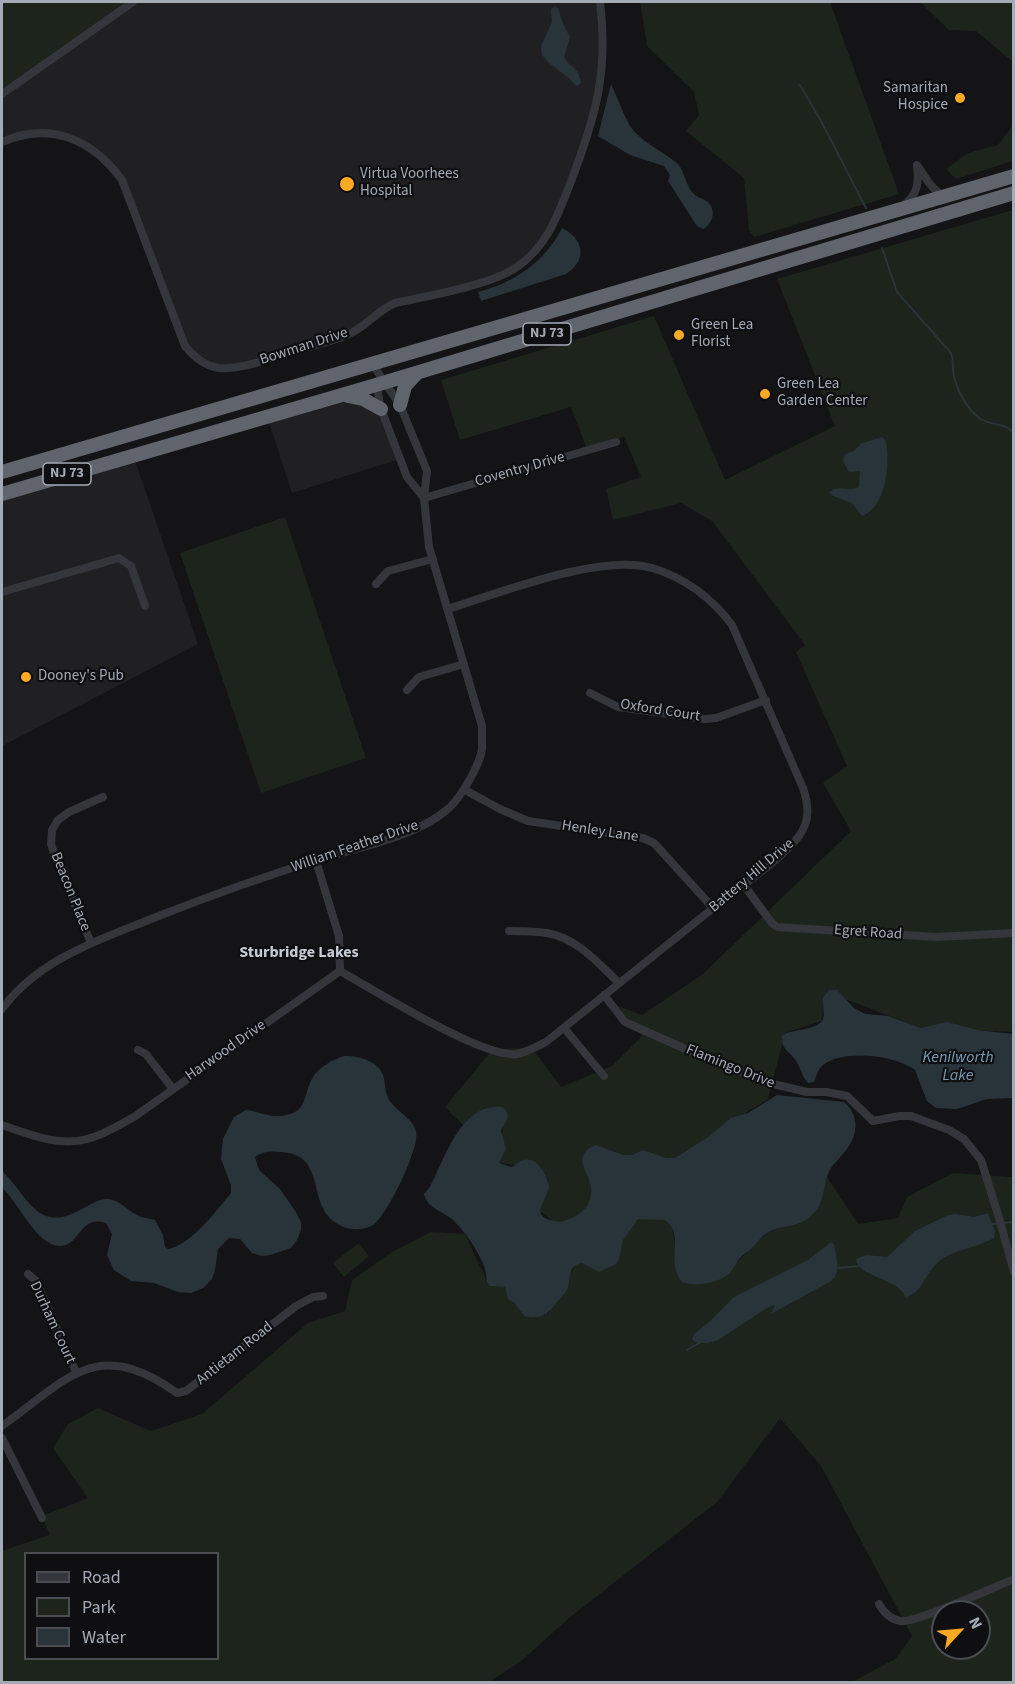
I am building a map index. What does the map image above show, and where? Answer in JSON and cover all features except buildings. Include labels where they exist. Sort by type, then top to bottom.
[{"type":"highway","name":"NJ 73","points":[[2,472],[1014,176]]},
{"type":"highway","name":"NJ 73","points":[[2,494],[418,373],[1014,193]]},
{"type":"highway","points":[[400,405],[405,386],[418,373]]},
{"type":"highway","points":[[342,395],[363,399],[381,409]]},
{"type":"street","points":[[2,94],[133,2]]},
{"type":"street","name":"Bowman Drive","points":[[2,142],[28,134],[45,134],[77,141],[95,150],[112,165],[122,180],[185,346],[193,356],[205,364],[219,368],[234,368],[345,336],[395,303],[498,277],[515,269],[535,252],[553,228],[594,119],[602,67],[603,40],[600,2]]},
{"type":"street","points":[[899,209],[911,200],[919,183],[917,165],[930,185],[940,195],[946,197]]},
{"type":"street","points":[[705,267],[710,285]]},
{"type":"street","name":"William Feather Drive","points":[[373,365],[380,384],[381,409],[406,477],[424,498]]},
{"type":"street","name":"William Feather Drive","points":[[2,1009],[19,987],[38,972],[56,960],[91,943],[225,889],[389,838],[417,827],[450,807],[465,790],[482,752],[482,726],[429,548],[424,498],[427,471],[400,405],[380,384]]},
{"type":"street","name":"Coventry Drive","points":[[424,498],[616,442]]},
{"type":"street","points":[[2,592],[119,558],[131,566],[145,606]]},
{"type":"street","points":[[376,584],[388,571],[433,560]]},
{"type":"street","name":"Battery Hill Drive","points":[[340,971],[440,1028],[489,1049],[514,1055],[524,1052],[546,1042],[743,884],[798,837],[806,824],[808,805],[792,758],[732,625],[722,611],[694,588],[651,567],[601,566],[535,581],[448,609]]},
{"type":"street","points":[[407,690],[419,677],[464,664]]},
{"type":"street","name":"Oxford Court","points":[[590,693],[618,706],[705,719],[716,718],[766,700]]},
{"type":"street","name":"Henley Lane","points":[[465,790],[528,821],[643,838],[654,843],[713,908]]},
{"type":"street","name":"Beacon Place","points":[[91,943],[56,859],[51,844],[52,830],[58,820],[69,812],[103,797]]},
{"type":"street","points":[[316,861],[339,936],[340,971]]},
{"type":"street","name":"Egret Road","points":[[743,884],[777,927],[937,937],[1014,933]]},
{"type":"street","points":[[509,931],[545,932],[568,940],[579,946],[619,983]]},
{"type":"street","name":"Harwood Drive","points":[[2,1125],[53,1140],[73,1142],[88,1139],[134,1117],[340,971]]},
{"type":"street","name":"Flamingo Drive","points":[[604,996],[625,1022],[763,1082],[807,1092],[826,1092],[847,1096],[873,1121],[911,1116],[959,1135],[981,1160],[1014,1272]]},
{"type":"street","points":[[564,1028],[604,1076]]},
{"type":"street","points":[[138,1050],[146,1054],[173,1089]]},
{"type":"street","name":"Durham Court","points":[[28,1274],[36,1281],[76,1372]]},
{"type":"street","name":"Antietam Road","points":[[76,1372],[100,1366],[127,1368],[156,1378],[177,1394],[186,1391],[296,1306],[314,1297],[323,1296]]},
{"type":"street","points":[[2,1426],[49,1389],[76,1372]]},
{"type":"street","points":[[2,1438],[42,1518]]},
{"type":"street","points":[[879,1604],[885,1615],[901,1622],[919,1618],[1014,1579]]},
{"type":"shaded area","name":"Virtua Voorhees Hospital","points":[[133,2],[600,2],[602,19],[594,119],[542,245],[497,277],[395,303],[355,330],[234,367],[205,364],[185,346],[129,196],[95,150],[45,134],[2,142],[2,94]]},
{"type":"shaded area","points":[[342,395],[381,409],[400,459],[292,493],[267,416]]},
{"type":"shaded area","points":[[133,455],[198,644],[2,746],[2,494]]},
{"type":"green space","points":[[2,2],[131,2],[2,94]]},
{"type":"green space","points":[[640,2],[830,2],[899,194],[754,237],[749,230],[744,178],[686,131],[699,115],[694,92],[647,46]]},
{"type":"green space","points":[[920,2],[1013,2],[1013,62],[976,31],[949,30]]},
{"type":"green space","points":[[1013,125],[1013,161],[956,179],[946,169],[968,153],[998,145]]},
{"type":"green space","points":[[1013,210],[1013,1032],[921,1028],[827,992],[821,1021],[785,1033],[768,1099],[675,1158],[672,1226],[682,1282],[720,1279],[766,1233],[813,1214],[827,1177],[858,1224],[898,1218],[907,1197],[953,1173],[1013,1177],[1013,1682],[852,1682],[895,1659],[912,1636],[821,1466],[780,1418],[717,1502],[569,1618],[520,1662],[489,1682],[2,1682],[2,1551],[50,1535],[42,1516],[88,1498],[53,1448],[68,1424],[98,1408],[151,1431],[202,1414],[308,1323],[345,1311],[352,1280],[392,1252],[431,1232],[465,1234],[489,1286],[505,1287],[548,1314],[576,1264],[554,1222],[541,1212],[541,1168],[499,1163],[505,1109],[463,1125],[445,1107],[493,1049],[532,1048],[561,1087],[612,1066],[642,1036],[618,1006],[642,1015],[703,974],[851,831],[823,783],[847,766],[796,652],[805,645],[712,521],[681,503],[613,520],[606,489],[641,477],[624,437],[587,449],[571,407],[460,440],[441,380],[654,316],[725,480],[835,426],[777,279]]},
{"type":"green space","points":[[285,517],[366,758],[261,793],[180,553]]},
{"type":"green space","points":[[359,1243],[369,1256],[344,1277],[333,1263]]},
{"type":"water","points":[[558,8],[570,37],[564,57],[577,72],[581,82],[578,86],[542,55],[541,46],[552,22],[551,9]]},
{"type":"water","points":[[611,84],[633,130],[643,140],[678,164],[693,193],[711,206],[713,213],[711,221],[703,229],[697,226],[668,181],[670,175],[664,166],[630,155],[598,136]]},
{"type":"water","points":[[562,228],[575,238],[581,250],[578,262],[573,268],[566,274],[481,301],[478,292],[504,283],[527,269],[546,251]]},
{"type":"water","points":[[882,437],[886,441],[887,450],[885,483],[877,504],[862,516],[852,503],[833,496],[829,492],[836,489],[859,487],[860,471],[849,472],[843,461],[845,454],[854,451],[862,443]]},
{"type":"water","name":"Kenilworth Lake","points":[[829,990],[837,990],[854,1008],[865,1014],[888,1016],[921,1028],[947,1022],[977,1030],[1013,1034],[1013,1098],[987,1099],[957,1109],[936,1108],[927,1101],[915,1070],[895,1061],[869,1056],[843,1057],[832,1060],[821,1067],[814,1082],[808,1083],[796,1061],[784,1047],[782,1036],[820,1023],[824,1017],[823,998]]},
{"type":"water","points":[[344,1056],[361,1058],[381,1070],[388,1098],[412,1123],[416,1132],[416,1140],[408,1166],[394,1196],[373,1225],[350,1229],[330,1218],[321,1204],[310,1169],[300,1157],[281,1152],[261,1154],[255,1157],[259,1170],[280,1189],[301,1222],[297,1240],[291,1248],[262,1256],[252,1253],[240,1239],[229,1238],[218,1249],[212,1279],[203,1288],[191,1293],[178,1292],[154,1283],[131,1281],[114,1270],[107,1255],[112,1234],[106,1223],[97,1221],[85,1226],[67,1245],[51,1244],[36,1231],[2,1188],[2,1171],[34,1208],[52,1217],[64,1217],[101,1200],[113,1200],[143,1218],[155,1220],[163,1235],[165,1247],[168,1249],[177,1246],[203,1226],[231,1193],[231,1185],[221,1159],[223,1139],[234,1117],[246,1110],[275,1116],[295,1112],[303,1103],[316,1073],[327,1064]]},
{"type":"water","points":[[777,1095],[844,1102],[855,1121],[852,1141],[830,1169],[822,1199],[813,1214],[802,1222],[765,1234],[740,1258],[730,1273],[714,1282],[693,1284],[682,1282],[675,1266],[675,1239],[670,1225],[664,1220],[638,1219],[623,1240],[616,1264],[599,1272],[582,1263],[577,1265],[570,1274],[567,1290],[550,1310],[540,1316],[524,1316],[514,1302],[508,1299],[505,1287],[489,1286],[484,1267],[470,1241],[454,1221],[429,1203],[424,1194],[430,1187],[456,1134],[476,1113],[488,1108],[503,1107],[508,1116],[501,1131],[506,1149],[499,1163],[511,1167],[528,1160],[537,1164],[549,1186],[541,1214],[550,1220],[561,1222],[580,1213],[591,1198],[590,1183],[582,1160],[585,1152],[591,1147],[596,1145],[623,1155],[632,1155],[643,1150],[666,1158],[675,1158],[708,1137],[731,1118],[748,1113]]},
{"type":"water","points":[[988,1213],[995,1231],[994,1238],[944,1258],[933,1267],[916,1292],[906,1297],[894,1285],[870,1274],[858,1265],[856,1259],[866,1255],[887,1257],[915,1231],[948,1215],[974,1217]]},
{"type":"water","points":[[831,1242],[834,1244],[837,1264],[836,1273],[831,1281],[771,1314],[775,1305],[767,1308],[718,1340],[707,1343],[695,1342],[692,1339],[694,1334],[734,1297],[808,1260]]},
{"type":"waterway","points":[[800,85],[866,208]]},
{"type":"waterway","points":[[882,248],[897,292],[951,353],[955,382],[967,405],[979,418],[1006,427],[1014,433]]},
{"type":"waterway","points":[[992,1224],[1014,1222]]},
{"type":"waterway","points":[[837,1268],[861,1266]]},
{"type":"waterway","points":[[687,1350],[704,1340]]},
{"type":"place","name":"Samaritan Hospice","points":[[960,98]]},
{"type":"place","name":"Virtua Voorhees Hospital","points":[[347,184]]},
{"type":"place","name":"Green Lea Florist","points":[[679,335]]},
{"type":"place","name":"Green Lea Garden Center","points":[[765,394]]},
{"type":"place","name":"Dooney's Pub","points":[[26,677]]},
{"type":"district","name":"Sturbridge Lakes","points":[[299,953]]}]
